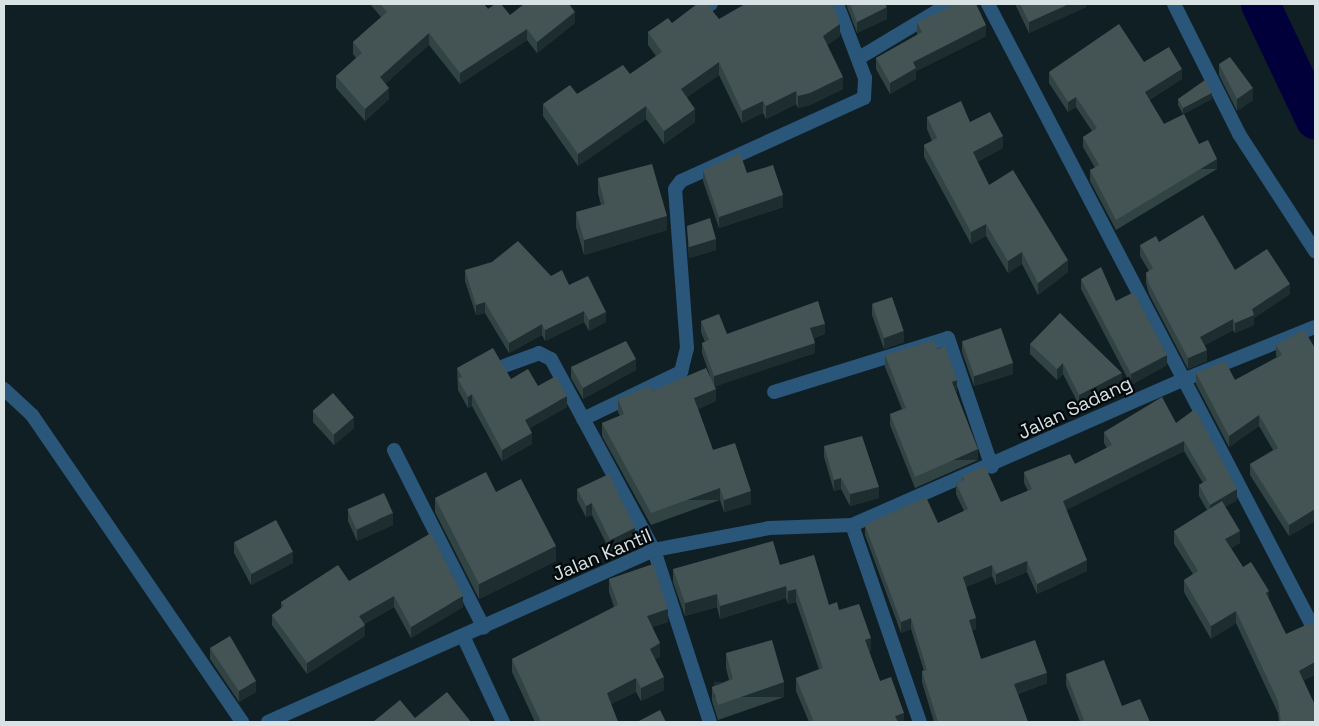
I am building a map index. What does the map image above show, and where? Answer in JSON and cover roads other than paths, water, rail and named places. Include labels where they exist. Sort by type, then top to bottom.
[{"type":"street","points":[[583,419],[681,372],[687,348],[675,189],[681,181],[864,98],[865,78],[859,58],[836,4]]},
{"type":"street","points":[[859,58],[949,4]]},
{"type":"street","points":[[988,4],[1315,631]]},
{"type":"street","points":[[1174,4],[1239,134],[1315,251]]},
{"type":"street","name":"Jalan Sadang","points":[[852,525],[992,467],[1183,380],[1315,328]]},
{"type":"street","points":[[774,392],[948,338],[992,467]]},
{"type":"street","points":[[504,366],[544,354],[583,419],[654,550],[710,722]]},
{"type":"street","points":[[4,390],[32,415],[242,722]]},
{"type":"street","points":[[394,450],[484,628]]},
{"type":"street","points":[[852,525],[920,722]]},
{"type":"street","name":"Jalan Kantil","points":[[268,722],[464,638],[654,550],[769,528],[852,525]]},
{"type":"street","points":[[464,638],[503,722]]},
{"type":"waterway","points":[[1260,4],[1315,120]]}]
